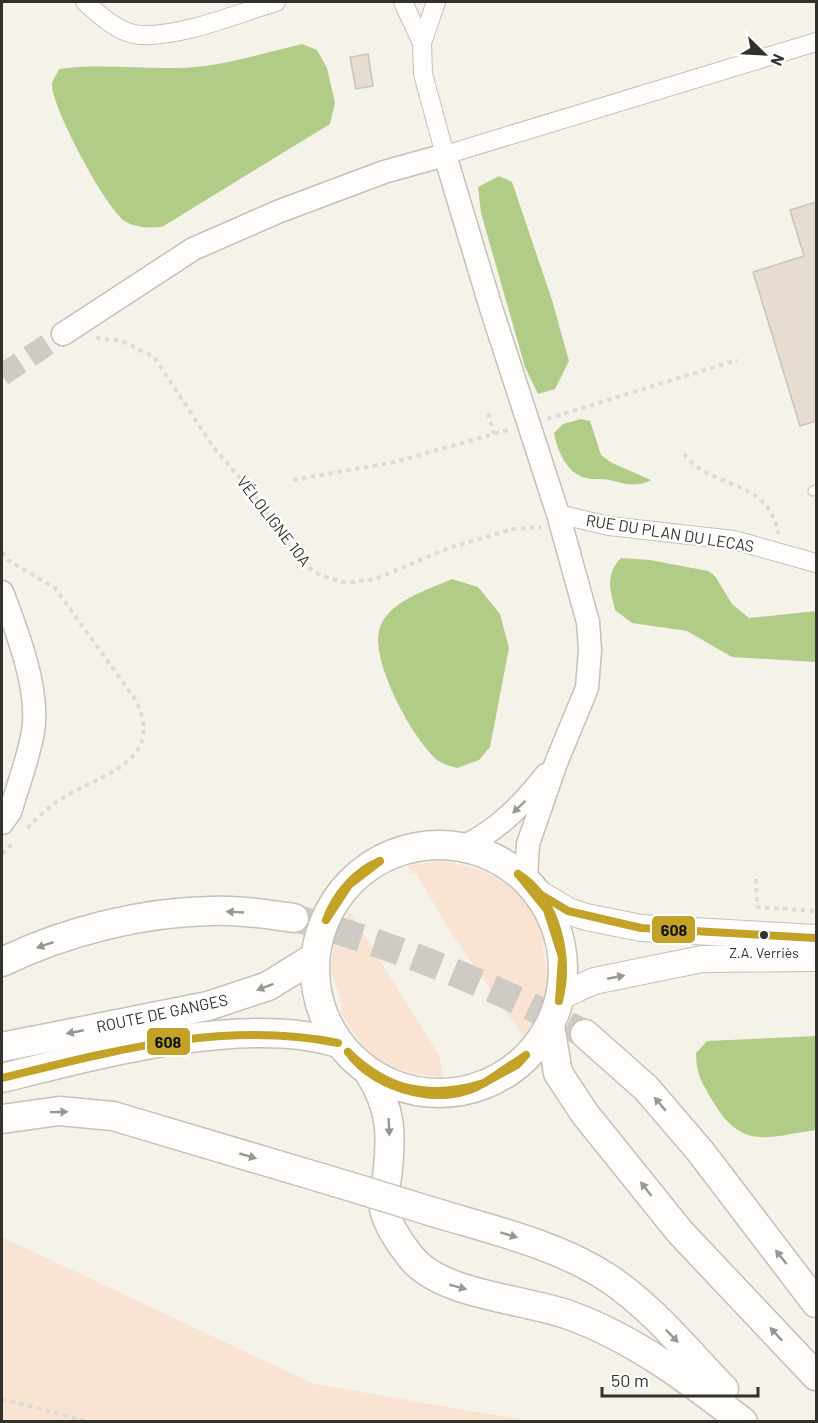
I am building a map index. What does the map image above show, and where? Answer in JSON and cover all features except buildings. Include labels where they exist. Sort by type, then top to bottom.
[{"type":"main road","points":[[532,886],[556,924],[564,960],[561,996],[550,1026],[530,1055],[502,1077],[470,1090],[435,1094],[401,1088],[369,1073],[338,1043],[318,1002],[315,957],[327,915],[340,892],[359,873],[381,858],[406,849],[432,844],[465,846],[497,858],[568,911],[586,917],[641,928],[816,938]]},
{"type":"main road","points":[[2,962],[91,929],[156,915],[210,911],[294,918]]},
{"type":"main road","name":"ROUTE DE GANGES","points":[[2,1047],[208,1006],[268,986],[315,957]]},
{"type":"main road","points":[[561,996],[594,981],[702,958],[816,958]]},
{"type":"main road","points":[[550,1026],[558,1073],[585,1114],[680,1232],[816,1376]]},
{"type":"main road","points":[[585,1034],[646,1088],[700,1151],[816,1303]]},
{"type":"main road","name":"ROUTE DE GANGES","points":[[2,1078],[177,1040],[243,1035],[314,1035],[338,1043]]},
{"type":"main road","points":[[369,1073],[388,1111],[389,1160],[384,1209],[405,1249],[426,1273],[454,1287],[569,1315],[616,1336],[686,1378],[743,1422]]},
{"type":"main road","points":[[2,1119],[59,1111],[113,1116],[531,1241],[573,1258],[609,1279],[642,1306],[756,1422]]},
{"type":"street","points":[[85,2],[104,20],[138,35],[195,28],[276,2]]},
{"type":"street","points":[[403,2],[414,31],[422,43]]},
{"type":"street","points":[[436,2],[422,43],[423,74],[491,308],[560,520],[588,622],[590,650],[587,688],[556,763],[528,844],[532,886]]},
{"type":"street","points":[[74,335],[193,249],[280,211],[384,172],[816,42]]},
{"type":"street","name":"RUE DU PLAN DU LECAS","points":[[560,520],[734,540],[816,563]]},
{"type":"street","points":[[2,592],[18,639],[32,693],[33,730],[10,812],[2,823]]},
{"type":"street","points":[[465,846],[492,832],[524,803],[556,763]]},
{"type":"path","name":"VÉLOLIGNE 10A","points":[[74,335],[122,341],[154,357],[214,448],[252,492],[303,564],[320,575],[346,583],[375,579],[448,548],[512,529],[560,520]]},
{"type":"path","points":[[488,413],[494,434]]},
{"type":"path","points":[[684,454],[690,461],[710,474],[754,493],[773,513],[779,552]]},
{"type":"path","points":[[2,552],[8,560],[55,588],[135,699],[144,717],[145,731],[142,745],[134,758],[55,802],[2,854]]},
{"type":"path","points":[[756,879],[757,907],[816,911]]},
{"type":"path","points":[[2,1399],[91,1422]]},
{"type":"shaded area","points":[[302,44],[317,50],[327,68],[335,103],[330,124],[162,227],[135,225],[126,222],[117,214],[94,180],[70,136],[54,97],[52,85],[59,69],[193,67],[235,61]]},
{"type":"shaded area","points":[[499,176],[512,182],[552,300],[569,361],[555,389],[538,394],[525,367],[481,213],[478,187]]},
{"type":"shaded area","points":[[581,419],[590,421],[601,455],[612,463],[651,480],[640,484],[630,484],[607,479],[586,478],[573,472],[560,454],[554,433],[563,424]]},
{"type":"shaded area","points":[[621,558],[650,560],[708,571],[715,576],[732,604],[749,618],[816,611],[816,662],[732,657],[687,631],[632,623],[615,610],[612,596],[611,576]]},
{"type":"shaded area","points":[[452,579],[478,587],[500,614],[509,648],[490,747],[479,760],[457,768],[443,764],[436,759],[416,734],[396,699],[378,645],[379,631],[390,612],[409,598]]},
{"type":"shaded area","points":[[439,861],[474,868],[504,882],[528,905],[538,920],[545,937],[544,957],[550,976],[542,1008],[524,1037],[451,933],[416,873],[411,873],[408,866]]},
{"type":"shaded area","points":[[350,913],[439,1055],[443,1077],[406,1071],[381,1061],[360,1042],[340,1011],[342,1005],[332,972],[332,958],[339,933]]},
{"type":"shaded area","points":[[816,1036],[816,1130],[769,1137],[745,1134],[723,1116],[698,1073],[696,1053],[707,1041]]},
{"type":"shaded area","points":[[2,1237],[314,1384],[530,1421],[2,1421]]},
{"type":"tunnel","points":[[2,375],[63,334]]},
{"type":"tunnel","points":[[294,918],[369,941],[442,968],[514,999],[585,1034]]},
{"type":"transit line","name":"608","points":[[326,920],[340,893],[354,877],[380,861]]},
{"type":"transit line","name":"608","points":[[326,920],[349,885],[380,861]]},
{"type":"transit line","name":"608","points":[[518,874],[543,898],[558,931],[563,967],[559,1001]]},
{"type":"transit line","name":"608","points":[[518,874],[547,910],[562,957],[559,1001]]},
{"type":"transit line","name":"608","points":[[538,893],[568,911],[641,928],[816,938]]},
{"type":"transit line","name":"608","points":[[2,1078],[127,1049],[211,1037],[253,1035],[296,1037],[338,1043]]},
{"type":"transit line","name":"608","points":[[348,1052],[379,1076],[395,1084],[411,1088],[446,1091],[484,1083]]},
{"type":"transit line","name":"608","points":[[348,1052],[375,1077],[411,1092],[431,1095],[450,1094],[468,1091],[484,1083]]},
{"type":"transit line","name":"608","points":[[484,1083],[526,1055]]},
{"type":"transit line","name":"608","points":[[484,1083],[517,1065],[526,1055]]},
{"type":"place","name":"Z.A. Verriès","points":[[764,935]]}]
